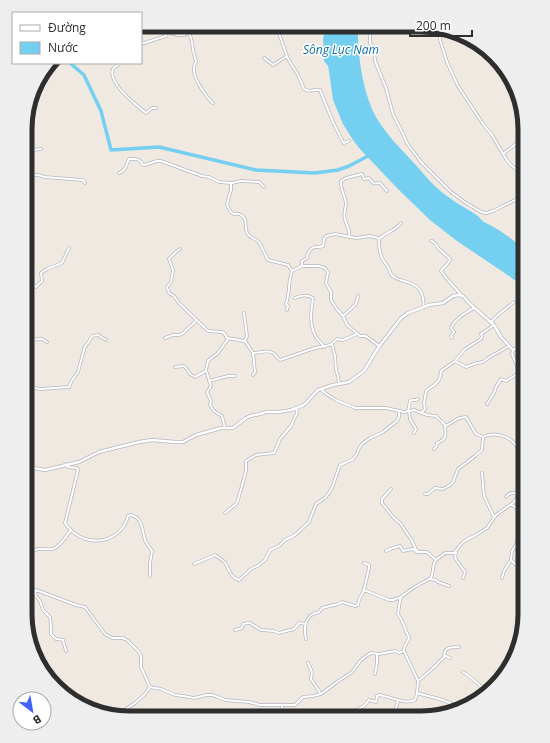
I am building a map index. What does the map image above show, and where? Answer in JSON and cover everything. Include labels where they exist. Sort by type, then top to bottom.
[{"type":"street","points":[[142,44],[166,36],[167,32]]},
{"type":"street","points":[[171,32],[182,35],[191,32]]},
{"type":"street","points":[[278,32],[289,61],[298,75],[304,89],[309,91],[320,90],[343,142],[349,141]]},
{"type":"street","points":[[370,32],[370,43],[374,48],[376,61],[386,88],[393,114],[407,143],[427,168],[451,192],[481,212],[486,213],[493,211],[518,198]]},
{"type":"street","points":[[189,34],[196,61],[194,67],[196,79],[207,97],[213,103]]},
{"type":"street","points":[[440,34],[446,58],[458,86],[503,154],[511,165],[518,171]]},
{"type":"street","points":[[264,58],[273,65],[287,56]]},
{"type":"street","points":[[119,64],[113,68],[112,71],[119,89],[146,113],[152,108],[156,108]]},
{"type":"street","points":[[503,154],[518,142]]},
{"type":"street","points":[[32,150],[42,149]]},
{"type":"street","points":[[119,173],[125,169],[129,159],[138,159],[143,165],[160,160],[214,180],[231,183],[242,181],[259,182],[264,187]]},
{"type":"street","points":[[349,237],[350,233],[344,217],[346,204],[341,181],[346,178],[362,174],[364,179],[369,178],[372,183],[380,183],[387,191]]},
{"type":"street","points":[[32,176],[82,180],[85,183]]},
{"type":"street","points":[[231,183],[231,190],[227,204],[231,212],[243,216],[249,236],[259,242],[268,260],[288,264],[292,271],[286,304],[288,306],[287,310]]},
{"type":"street","points":[[401,223],[394,230],[384,234],[379,239],[381,256],[391,275],[410,282],[419,288],[422,292],[424,307]]},
{"type":"street","points":[[302,266],[302,261],[307,258],[311,248],[323,246],[326,236],[335,234],[357,238],[370,236],[379,239]]},
{"type":"street","points":[[431,241],[432,240],[450,259],[441,271],[447,280],[456,287],[460,295],[494,325],[501,337],[513,350],[512,354],[518,368]]},
{"type":"street","points":[[32,284],[37,286],[42,281],[41,273],[62,263],[69,248]]},
{"type":"street","points":[[180,249],[177,250],[169,259],[172,268],[171,282],[167,288],[169,293],[174,296],[179,303],[208,331],[222,332],[229,339],[245,341],[253,353],[255,372],[253,375]]},
{"type":"street","points":[[292,271],[302,266],[319,266],[327,270],[328,274],[326,283],[331,292],[331,300],[343,316],[347,325],[360,336],[366,336],[379,346]]},
{"type":"street","points":[[32,468],[45,470],[79,462],[98,452],[127,444],[152,440],[182,442],[196,435],[221,428],[234,428],[250,416],[266,412],[289,411],[304,405],[316,392],[321,389],[351,381],[364,371],[379,346],[408,313],[424,307],[443,303],[457,294],[460,295]]},
{"type":"street","points":[[295,298],[303,295],[313,298],[311,325],[316,336],[324,347]]},
{"type":"street","points":[[343,316],[355,305],[358,296]]},
{"type":"street","points":[[491,322],[498,314],[514,302]]},
{"type":"street","points":[[452,338],[451,336],[454,332],[451,328],[453,324],[474,308]]},
{"type":"street","points":[[244,313],[247,336],[245,341]]},
{"type":"street","points":[[165,338],[182,334],[197,320]]},
{"type":"street","points":[[422,412],[425,409],[424,403],[426,391],[438,382],[440,372],[455,361],[465,349],[481,339],[481,334],[494,325]]},
{"type":"street","points":[[253,353],[270,351],[278,360],[280,360],[316,348],[324,347],[332,344],[337,339],[342,340],[357,334]]},
{"type":"street","points":[[32,387],[40,389],[69,387],[72,380],[78,373],[85,345],[92,336],[98,335],[106,340]]},
{"type":"street","points":[[32,340],[42,339],[47,342]]},
{"type":"street","points":[[225,428],[222,416],[215,412],[210,405],[211,401],[207,392],[211,387],[206,371],[209,360],[217,354],[229,339]]},
{"type":"street","points":[[332,344],[339,384]]},
{"type":"street","points":[[455,361],[466,367],[483,362],[509,346]]},
{"type":"street","points":[[513,350],[518,347]]},
{"type":"street","points":[[175,367],[184,366],[195,378],[206,371]]},
{"type":"street","points":[[487,404],[501,379],[506,381],[518,374]]},
{"type":"street","points":[[210,381],[228,376],[234,376]]},
{"type":"street","points":[[321,389],[336,400],[355,408],[414,410],[427,415],[436,416],[445,426],[446,435],[442,441],[437,443],[434,449]]},
{"type":"street","points":[[414,433],[416,429],[410,420],[410,400],[418,399]]},
{"type":"street","points":[[225,513],[230,511],[238,500],[246,471],[246,461],[256,455],[274,453],[280,439],[291,426],[298,412],[296,408]]},
{"type":"street","points":[[194,564],[215,555],[225,563],[227,569],[234,578],[237,580],[241,579],[249,570],[265,560],[270,550],[279,546],[285,540],[295,535],[309,522],[316,504],[326,497],[332,488],[340,464],[353,459],[362,444],[370,438],[383,432],[397,421],[399,417],[398,410]]},
{"type":"street","points":[[445,426],[459,418],[466,417],[476,434],[483,437],[491,434],[503,436],[512,441],[518,449]]},
{"type":"street","points":[[425,494],[428,494],[435,488],[444,489],[450,485],[453,482],[458,469],[482,450],[483,437]]},
{"type":"street","points":[[66,464],[68,466],[78,468],[65,523],[66,525],[78,536],[89,541],[104,540],[114,536],[121,530],[127,521],[128,516],[132,515],[137,517],[139,519],[145,540],[152,551],[150,576]]},
{"type":"street","points":[[482,473],[484,496],[494,517]]},
{"type":"street","points":[[391,489],[382,499],[382,503],[406,531],[417,552]]},
{"type":"street","points":[[463,578],[464,572],[455,558],[456,551],[466,540],[487,528],[497,513],[515,501],[517,494],[513,493],[506,497]]},
{"type":"street","points":[[511,504],[518,509]]},
{"type":"street","points":[[32,552],[41,549],[55,548],[62,542],[71,530]]},
{"type":"street","points":[[502,578],[504,570],[511,560],[512,551],[518,538]]},
{"type":"street","points":[[386,551],[400,546],[403,551],[412,549],[417,552],[428,552],[436,560]]},
{"type":"street","points":[[364,590],[389,600],[401,597],[429,579],[432,575],[436,560],[445,553],[453,553],[456,551]]},
{"type":"street","points":[[511,560],[518,565]]},
{"type":"street","points":[[306,639],[304,630],[306,624],[311,616],[319,612],[323,607],[343,602],[356,606],[358,605],[364,590],[369,566],[364,563]]},
{"type":"street","points":[[429,579],[436,580],[449,586]]},
{"type":"street","points":[[34,590],[44,611],[50,619],[52,628],[51,634],[56,639],[63,640],[66,651]]},
{"type":"street","points":[[34,590],[85,607],[105,634],[112,638],[122,638],[128,641],[140,654],[141,667],[150,687]]},
{"type":"street","points":[[355,711],[364,706],[368,700],[376,702],[379,695],[412,702],[415,700],[418,681],[404,651],[409,638],[398,614],[401,597]]},
{"type":"street","points":[[235,630],[242,628],[243,624],[248,623],[261,630],[280,633],[294,629],[299,623],[306,624]]},
{"type":"street","points":[[418,681],[444,657],[447,648],[459,647]]},
{"type":"street","points":[[150,687],[161,689],[176,696],[194,698],[212,695],[230,701],[249,702],[260,705],[295,705],[303,697],[321,694],[352,672],[367,655],[372,653],[399,653],[404,651]]},
{"type":"street","points":[[375,674],[377,654]]},
{"type":"street","points":[[444,657],[446,656],[450,658]]},
{"type":"street","points":[[308,663],[312,672],[311,679],[321,694]]},
{"type":"street","points":[[463,672],[483,689]]},
{"type":"street","points":[[126,711],[145,694],[150,687]]},
{"type":"street","points":[[417,693],[454,705]]},
{"type":"street","points":[[394,711],[398,700]]},
{"type":"street","points":[[282,705],[282,711]]},
{"type":"water","name":"Sông Lục Nam","points":[[325,32],[358,32],[360,61],[364,85],[376,117],[393,141],[438,189],[518,244],[518,283],[457,241],[430,220],[359,148],[343,124],[333,100],[328,66],[324,61],[323,39]]},
{"type":"waterway","points":[[71,64],[84,75],[101,111],[111,150],[159,147],[256,170],[315,173],[338,170],[370,155]]}]
